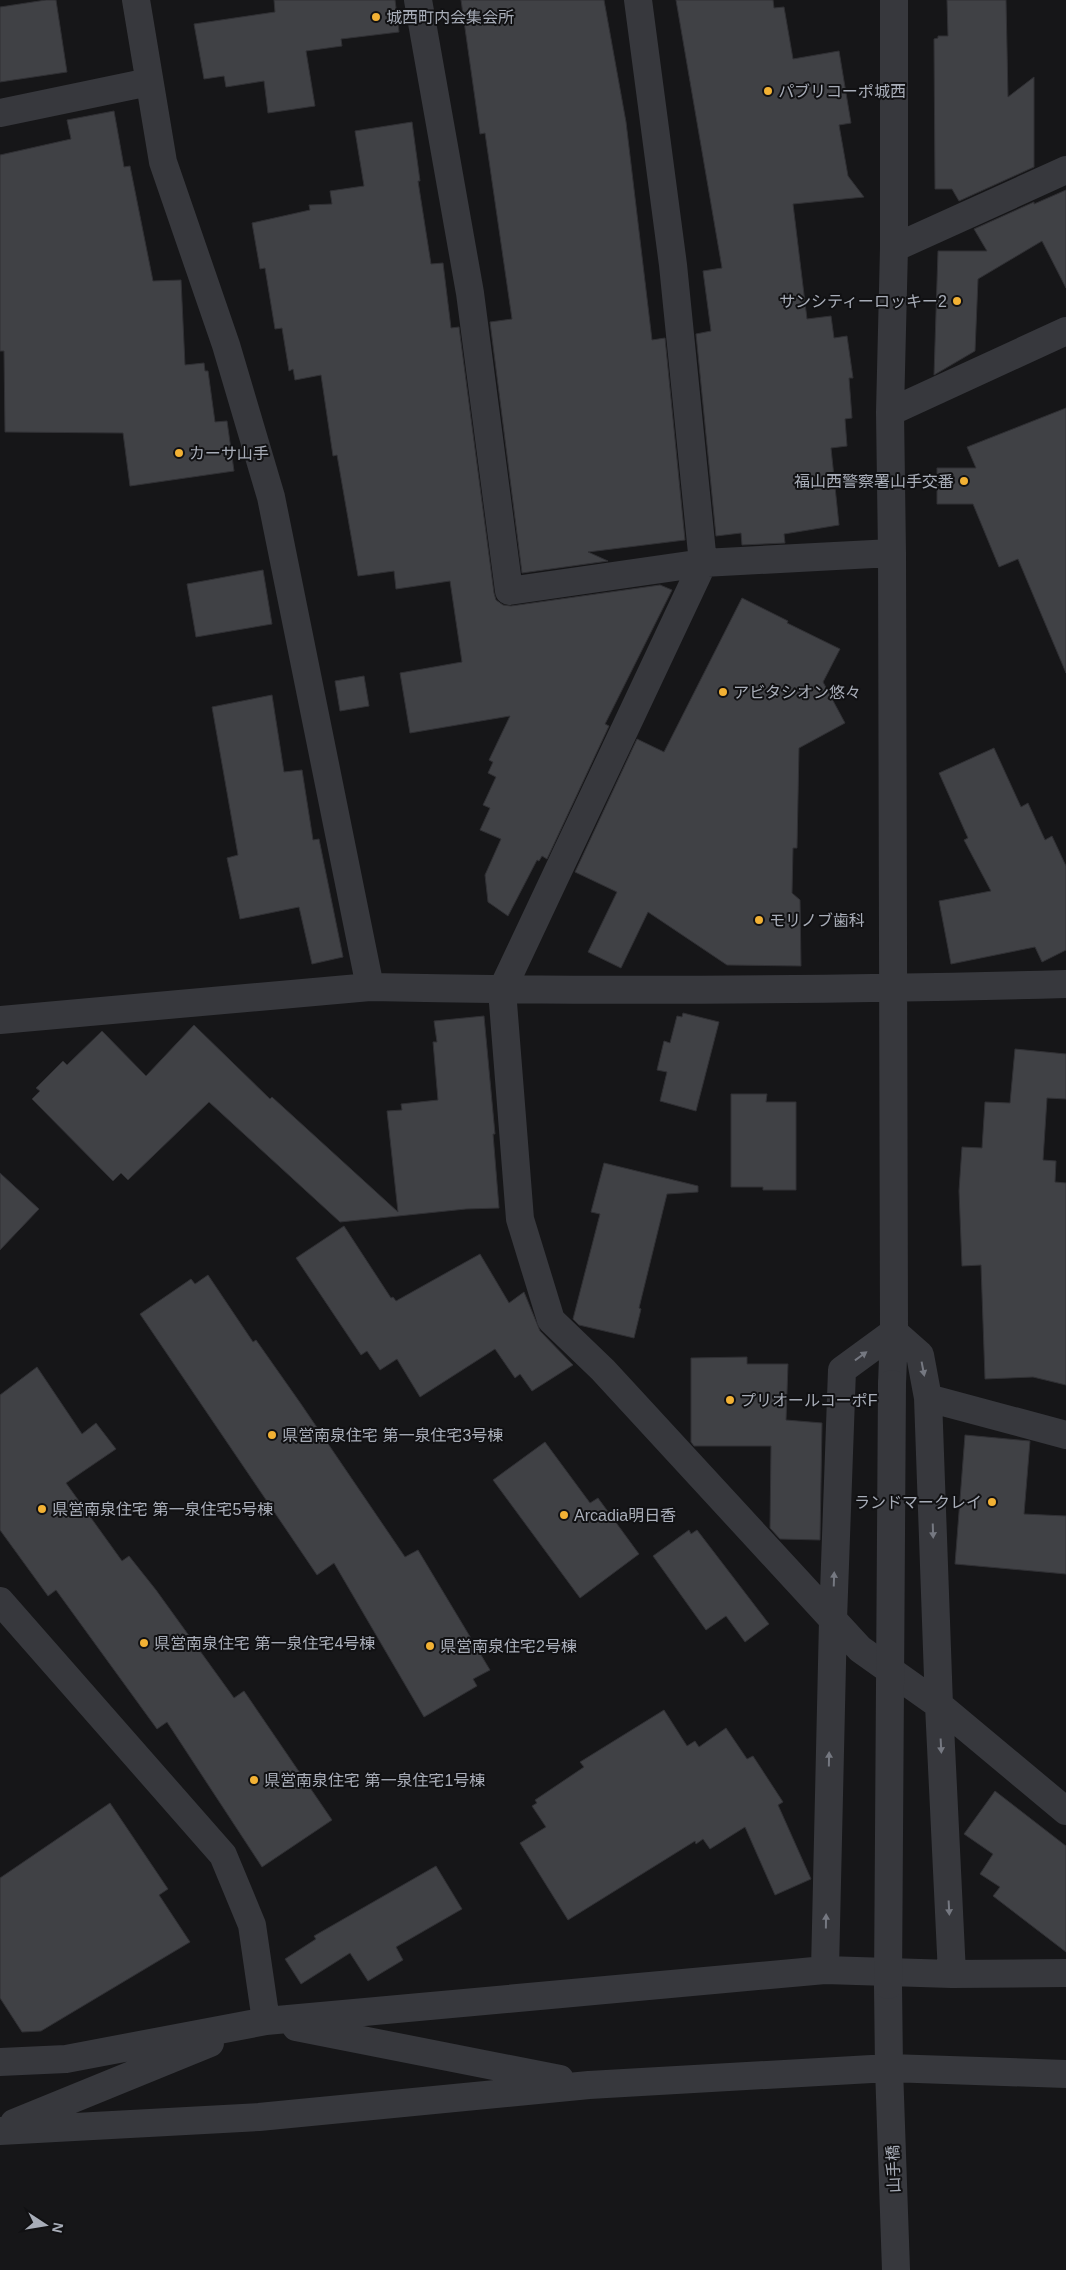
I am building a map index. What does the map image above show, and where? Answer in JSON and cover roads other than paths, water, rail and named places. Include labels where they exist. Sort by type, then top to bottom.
[{"type":"street","points":[[136,0],[163,162],[226,345],[271,497],[370,987]]},
{"type":"street","points":[[418,0],[470,293],[509,592],[703,564],[892,553]]},
{"type":"street","points":[[638,0],[673,265],[703,564],[502,990],[520,1219],[551,1320],[603,1370],[860,1649],[938,1705],[1066,1811]]},
{"type":"street","name":"山手橋","points":[[894,0],[894,248],[890,412],[894,1332],[892,1384],[888,1985],[896,2270]]},
{"type":"street","points":[[0,113],[149,82]]},
{"type":"street","points":[[894,248],[1066,170]]},
{"type":"street","points":[[890,412],[1066,331]]},
{"type":"street","points":[[0,1020],[213,1003],[370,987],[502,990],[894,988],[1066,984]]},
{"type":"street","points":[[824,1970],[842,1370],[894,1332],[920,1355],[928,1398],[938,1705],[952,1974]]},
{"type":"street","points":[[928,1398],[1066,1435]]},
{"type":"street","points":[[0,1601],[223,1855],[252,1925],[266,2021]]},
{"type":"street","points":[[0,2062],[66,2058],[266,2021],[824,1970],[952,1974],[1066,1974]]},
{"type":"street","points":[[0,2130],[266,2021],[589,2085]]},
{"type":"street","points":[[0,2130],[259,2117],[589,2085],[889,2068],[1066,2074]]},
{"type":"place","name":"城西町内会集会所","points":[[376,17]]},
{"type":"place","name":"パブリコーポ城西","points":[[768,91]]},
{"type":"place","name":"サンシティーロッキー2","points":[[957,301]]},
{"type":"place","name":"カーサ山手","points":[[179,453]]},
{"type":"place","name":"福山西警察署山手交番","points":[[964,481]]},
{"type":"place","name":"アビタシオン悠々","points":[[723,692]]},
{"type":"place","name":"モリノブ歯科","points":[[759,920]]},
{"type":"place","name":"プリオールコーポF","points":[[730,1400]]},
{"type":"place","name":"県営南泉住宅 第一泉住宅3号棟","points":[[272,1435]]},
{"type":"place","name":"ランドマークレイ","points":[[992,1502]]},
{"type":"place","name":"県営南泉住宅 第一泉住宅5号棟","points":[[42,1509]]},
{"type":"place","name":"Arcadia明日香","points":[[564,1515]]},
{"type":"place","name":"県営南泉住宅 第一泉住宅4号棟","points":[[144,1643]]},
{"type":"place","name":"県営南泉住宅2号棟","points":[[430,1646]]},
{"type":"place","name":"県営南泉住宅 第一泉住宅1号棟","points":[[254,1780]]}]
